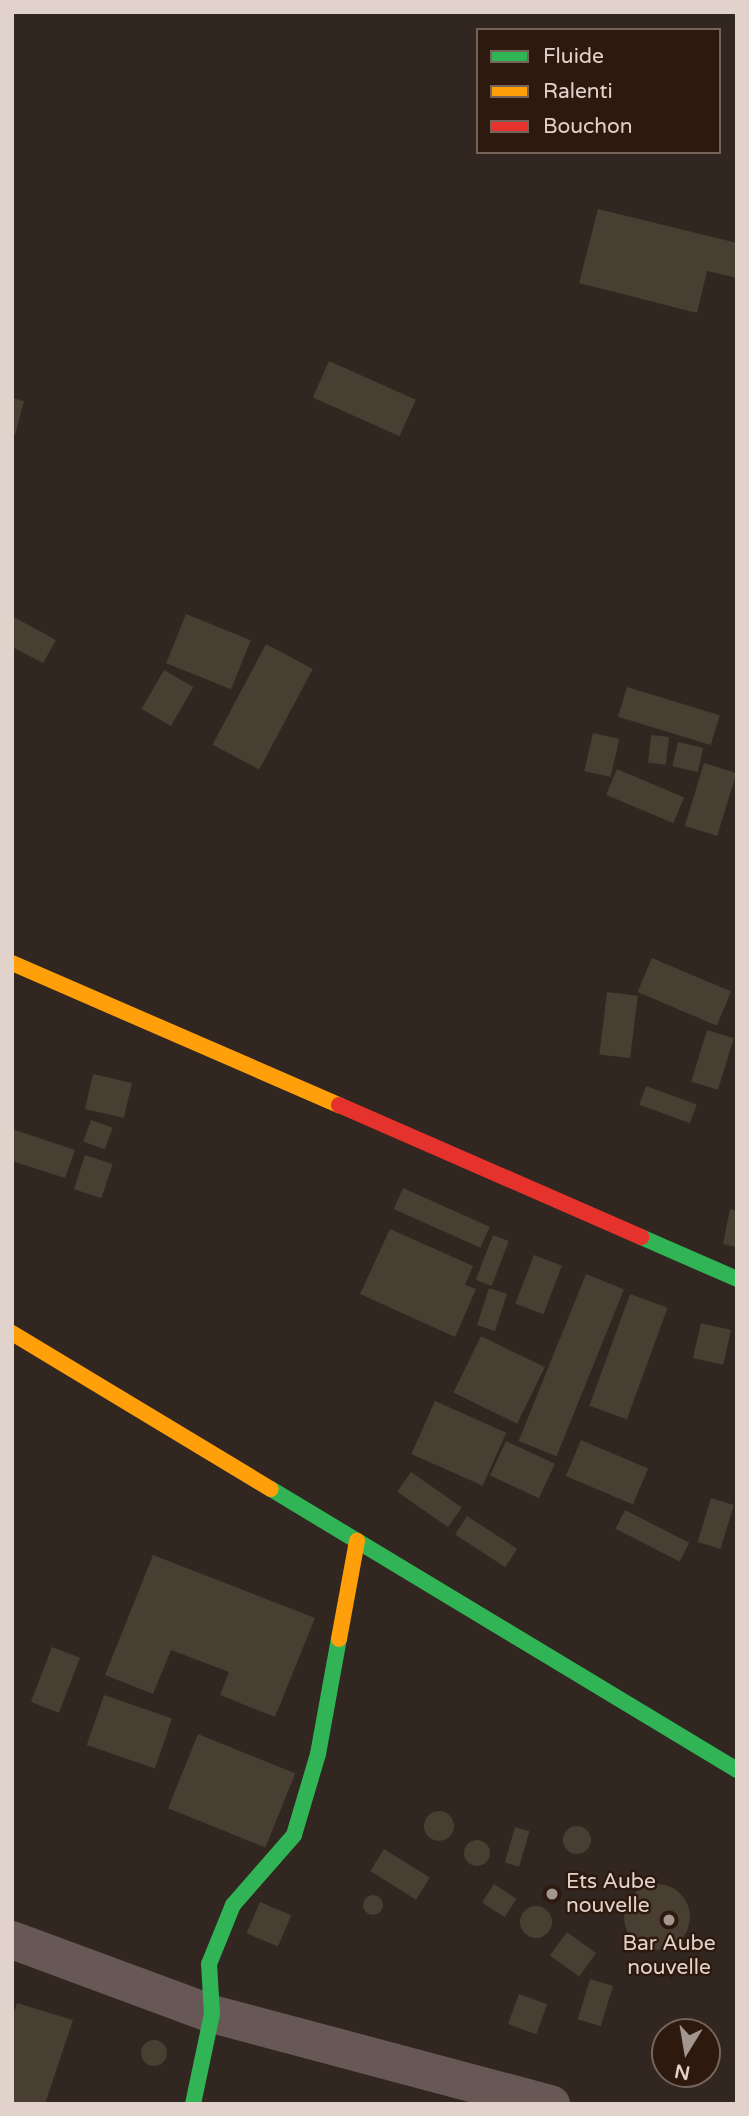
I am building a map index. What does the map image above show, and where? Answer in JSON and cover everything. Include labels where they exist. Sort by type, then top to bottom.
[{"type":"street","points":[[12,963],[737,1279]]},
{"type":"street","points":[[12,1333],[737,1770]]},
{"type":"street","points":[[192,2104],[212,2014],[209,1964],[233,1905],[294,1835],[318,1754],[356,1541]]},
{"type":"street","points":[[12,1940],[212,2014],[551,2104]]},
{"type":"building","points":[[598,209],[737,243],[737,278],[707,271],[697,313],[579,283]]},
{"type":"building","points":[[329,361],[416,400],[400,436],[313,398]]},
{"type":"building","points":[[12,398],[24,401],[15,435],[12,434]]},
{"type":"building","points":[[186,614],[251,640],[231,689],[166,663]]},
{"type":"building","points":[[12,616],[56,640],[43,663],[12,647]]},
{"type":"building","points":[[266,644],[313,669],[259,770],[212,745]]},
{"type":"building","points":[[164,670],[193,687],[171,726],[142,709]]},
{"type":"building","points":[[627,687],[720,715],[711,745],[618,717]]},
{"type":"building","points":[[593,733],[619,739],[611,777],[584,771]]},
{"type":"building","points":[[651,735],[669,737],[666,765],[648,763]]},
{"type":"building","points":[[678,742],[703,748],[698,772],[672,766]]},
{"type":"building","points":[[704,763],[737,773],[717,836],[685,826]]},
{"type":"building","points":[[617,769],[684,798],[673,823],[606,795]]},
{"type":"building","points":[[652,958],[731,992],[717,1026],[638,992]]},
{"type":"building","points":[[607,992],[638,996],[630,1058],[599,1055]]},
{"type":"building","points":[[707,1030],[734,1038],[718,1090],[691,1082]]},
{"type":"building","points":[[93,1074],[132,1083],[124,1118],[85,1109]]},
{"type":"building","points":[[646,1086],[697,1104],[690,1123],[639,1105]]},
{"type":"building","points":[[91,1120],[113,1128],[105,1149],[83,1142]]},
{"type":"building","points":[[12,1129],[75,1150],[65,1178],[12,1161]]},
{"type":"building","points":[[85,1155],[113,1164],[101,1198],[74,1189]]},
{"type":"building","points":[[403,1188],[490,1227],[480,1248],[394,1209]]},
{"type":"building","points":[[730,1209],[737,1211],[737,1247],[723,1244]]},
{"type":"building","points":[[390,1229],[473,1266],[465,1285],[476,1289],[455,1337],[360,1294]]},
{"type":"building","points":[[493,1235],[509,1241],[492,1286],[476,1280]]},
{"type":"building","points":[[534,1255],[562,1266],[543,1314],[515,1304]]},
{"type":"building","points":[[586,1274],[624,1289],[557,1456],[519,1441]]},
{"type":"building","points":[[489,1288],[507,1294],[495,1331],[477,1325]]},
{"type":"building","points":[[630,1294],[668,1308],[627,1420],[589,1406]]},
{"type":"building","points":[[701,1323],[731,1330],[723,1365],[693,1358]]},
{"type":"building","points":[[481,1336],[545,1367],[517,1424],[453,1393]]},
{"type":"building","points":[[435,1401],[506,1433],[483,1486],[411,1454]]},
{"type":"building","points":[[581,1440],[648,1469],[633,1504],[566,1476]]},
{"type":"building","points":[[506,1441],[555,1464],[539,1498],[490,1475]]},
{"type":"building","points":[[411,1472],[462,1508],[448,1527],[397,1492]]},
{"type":"building","points":[[711,1498],[734,1505],[721,1549],[698,1542]]},
{"type":"building","points":[[625,1510],[689,1543],[680,1561],[615,1529]]},
{"type":"building","points":[[467,1516],[517,1549],[505,1567],[455,1534]]},
{"type":"building","points":[[153,1555],[315,1618],[275,1717],[220,1695],[229,1672],[171,1650],[153,1694],[105,1675]]},
{"type":"building","points":[[52,1647],[80,1658],[59,1713],[31,1702]]},
{"type":"building","points":[[104,1695],[172,1718],[155,1769],[87,1745]]},
{"type":"building","points":[[198,1734],[295,1773],[265,1848],[168,1808]]},
{"type":"building","points":[[439,1811],[445,1812],[453,1820],[453,1832],[445,1840],[439,1841],[433,1840],[425,1832],[424,1826],[425,1820],[433,1812]]},
{"type":"building","points":[[577,1826],[587,1830],[591,1840],[587,1850],[577,1854],[567,1850],[563,1840],[567,1830]]},
{"type":"building","points":[[515,1827],[529,1831],[519,1867],[505,1863]]},
{"type":"building","points":[[477,1840],[486,1844],[490,1853],[486,1862],[477,1866],[468,1862],[464,1853],[468,1844]]},
{"type":"building","points":[[384,1849],[430,1878],[416,1900],[370,1871]]},
{"type":"building","points":[[494,1884],[517,1899],[505,1917],[482,1902]]},
{"type":"building","points":[[657,1884],[670,1887],[680,1894],[687,1904],[690,1917],[687,1930],[680,1940],[670,1947],[657,1950],[644,1947],[634,1940],[627,1930],[624,1917],[627,1904],[634,1894],[644,1887]]},
{"type":"building","points":[[373,1895],[380,1898],[383,1905],[380,1912],[373,1915],[366,1912],[363,1905],[366,1898]]},
{"type":"building","points":[[260,1902],[291,1915],[278,1947],[247,1933]]},
{"type":"building","points":[[536,1906],[548,1910],[552,1922],[548,1934],[536,1938],[524,1934],[520,1922],[524,1910]]},
{"type":"building","points":[[567,1932],[596,1953],[579,1977],[550,1955]]},
{"type":"building","points":[[590,1979],[613,1986],[601,2026],[578,2019]]},
{"type":"building","points":[[519,1994],[547,2004],[536,2034],[508,2024]]},
{"type":"building","points":[[17,2003],[73,2020],[45,2104],[12,2104],[12,2018]]},
{"type":"building","points":[[154,2040],[163,2044],[167,2053],[163,2062],[154,2066],[145,2062],[141,2053],[145,2044]]},
{"type":"traffic: fast","points":[[641,1237],[737,1279]]},
{"type":"traffic: fast","points":[[271,1489],[737,1770]]},
{"type":"traffic: fast","points":[[193,2104],[212,2014],[209,1964],[233,1905],[294,1835],[318,1754],[339,1639]]},
{"type":"traffic: slow","points":[[12,963],[339,1105]]},
{"type":"traffic: slow","points":[[12,1333],[271,1489]]},
{"type":"traffic: slow","points":[[339,1639],[357,1541]]},
{"type":"traffic: jam","points":[[339,1105],[641,1237]]},
{"type":"place","name":"Ets Aube nouvelle","points":[[552,1894]]},
{"type":"place","name":"Bar Aube nouvelle","points":[[669,1920]]}]
